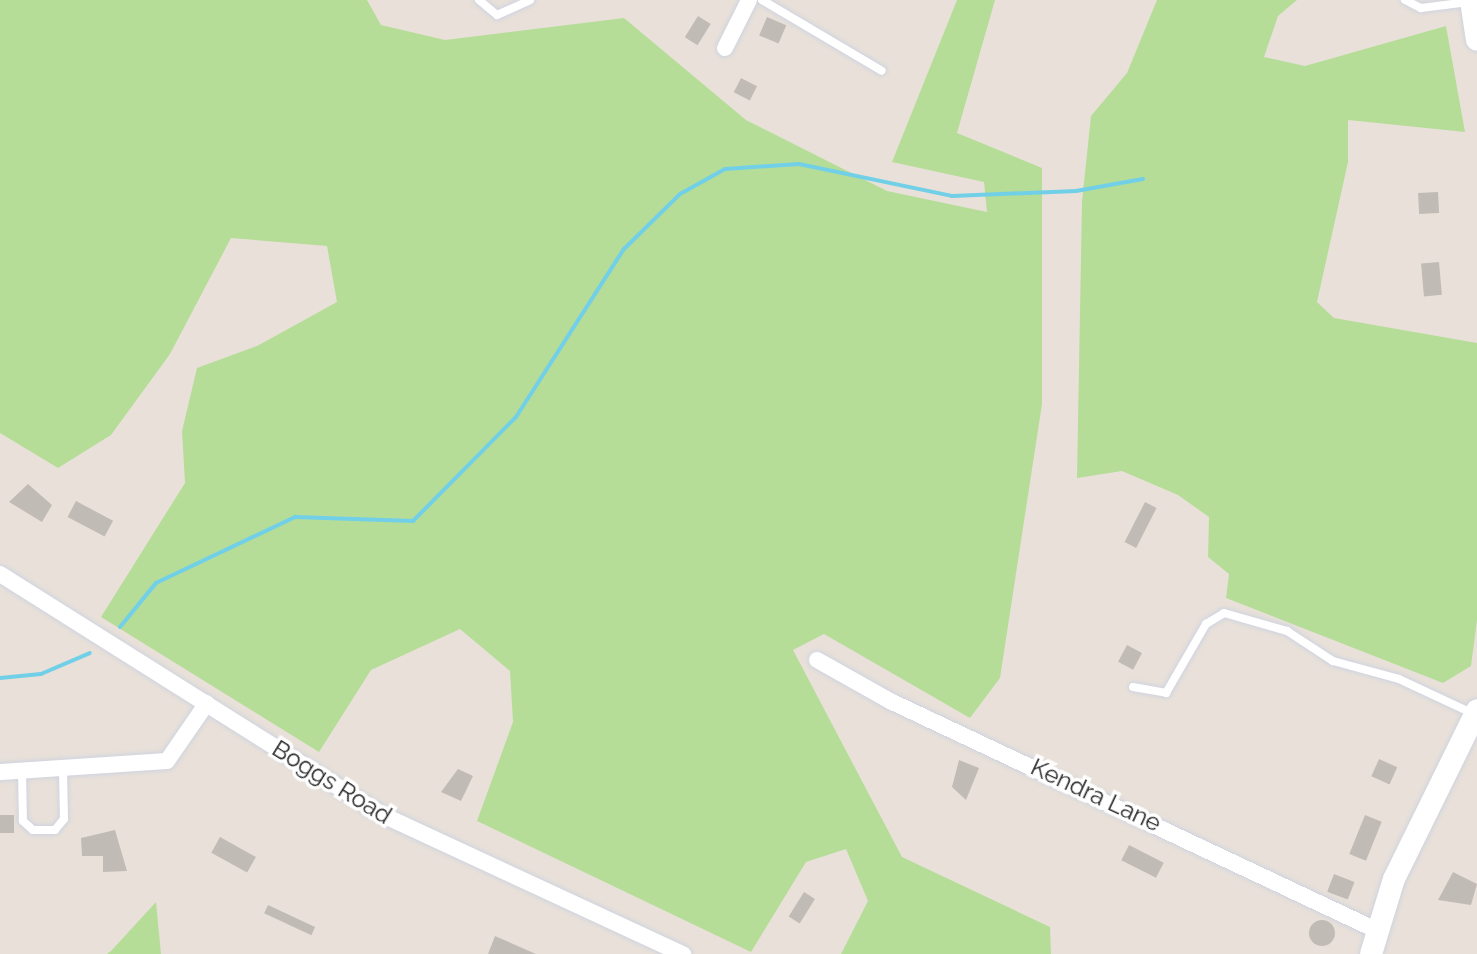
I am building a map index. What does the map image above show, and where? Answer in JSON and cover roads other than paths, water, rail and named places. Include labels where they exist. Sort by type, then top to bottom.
[{"type":"street","points":[[725,48],[749,0]]},
{"type":"street","points":[[1471,1],[1477,40]]},
{"type":"street","name":"Boggs Road","points":[[0,574],[383,815],[683,954]]},
{"type":"street","name":"Kendra Lane","points":[[817,660],[890,701],[1376,930]]},
{"type":"street","points":[[1,772],[167,761],[207,703]]},
{"type":"street","points":[[1371,954],[1376,930],[1475,720]]},
{"type":"lane","points":[[479,0],[497,15],[530,0]]},
{"type":"lane","points":[[762,0],[882,71]]},
{"type":"lane","points":[[1405,0],[1421,8],[1471,1]]},
{"type":"lane","points":[[1133,687],[1166,693],[1212,615],[1287,631],[1333,661],[1399,679],[1475,720]]},
{"type":"lane","points":[[22,771],[23,821],[55,830],[64,819],[63,770]]},
{"type":"waterway","points":[[120,627],[156,583],[295,517],[413,521],[516,417],[624,249],[680,194],[725,169],[799,164],[952,196],[1076,191],[1143,179]]},
{"type":"waterway","points":[[0,678],[41,674],[90,653]]}]
